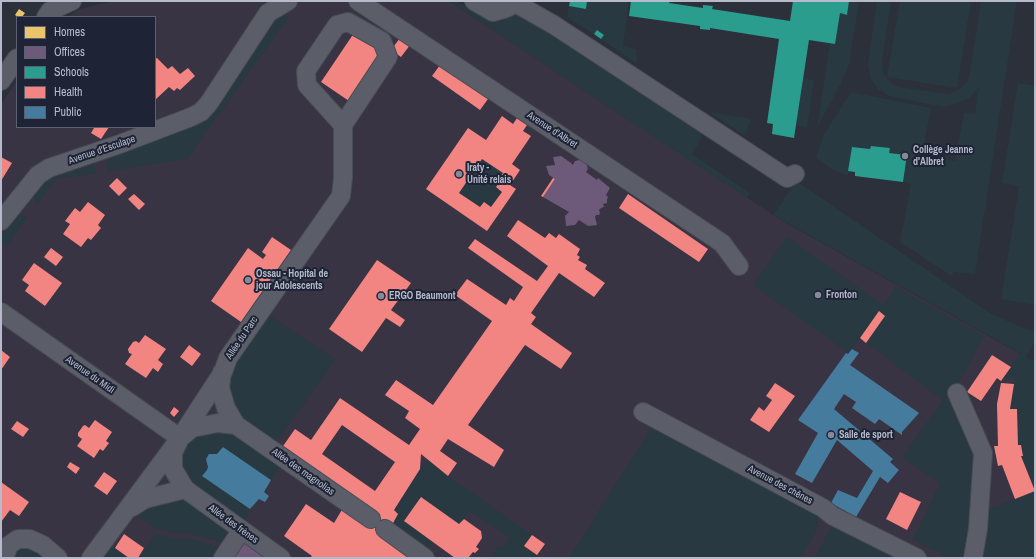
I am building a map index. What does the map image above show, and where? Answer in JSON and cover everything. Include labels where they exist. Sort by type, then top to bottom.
[{"type":"street","points":[[47,16],[50,11],[72,1]]},
{"type":"street","name":"Avenue d'Esculape","points":[[1,221],[38,175],[49,168],[120,144],[191,117],[200,112],[209,104],[268,13],[288,1]]},
{"type":"street","name":"Avenue d'Albret","points":[[358,1],[722,242],[739,266]]},
{"type":"street","points":[[474,1],[493,12],[509,7],[512,1],[554,25],[787,178],[795,174]]},
{"type":"street","points":[[348,22],[382,41],[388,57],[343,125],[307,85],[306,71],[338,25],[348,22]]},
{"type":"street","points":[[1,81],[16,59]]},
{"type":"street","name":"Allée du Parc","points":[[91,558],[180,438],[223,372],[228,358],[341,196],[343,178],[343,125]]},
{"type":"street","name":"Avenue du Midi","points":[[1,312],[180,438]]},
{"type":"street","points":[[223,372],[220,388],[226,408],[236,425]]},
{"type":"street","points":[[957,394],[983,453],[978,529],[973,558]]},
{"type":"street","name":"Avenue des chênes","points":[[643,412],[823,508],[833,516],[917,558]]},
{"type":"street","points":[[128,510],[145,498],[185,489],[173,469],[173,453],[180,438],[192,428],[218,424],[236,425]]},
{"type":"street","name":"Allée des magnolias","points":[[236,425],[425,558]]},
{"type":"street","name":"Allée des frènes","points":[[185,489],[281,558]]},
{"type":"street","points":[[223,558],[247,535]]},
{"type":"street","points":[[4,558],[9,545],[18,539],[30,539],[43,545],[58,558]]},
{"type":"shaded area","points":[[114,1],[449,1],[781,220],[1035,362],[1035,558],[1,558],[1,104],[16,82],[16,128],[156,128],[156,16],[70,16],[80,9]]},
{"type":"shaded area","points":[[456,1],[497,22],[515,14],[522,13],[700,133],[701,139],[692,154],[750,193],[747,198],[452,3]]},
{"type":"shaded area","points":[[587,1],[629,1],[623,46],[636,49],[637,64],[601,39],[604,35],[597,30],[594,34],[567,17],[569,6],[586,9]]},
{"type":"shaded area","points":[[849,1],[859,1],[849,65],[817,128],[830,43],[835,44],[840,13],[847,14]]},
{"type":"shaded area","points":[[877,1],[891,1],[882,61],[883,73],[890,82],[899,87],[948,94],[957,91],[967,82],[970,73],[981,1],[1017,1],[975,274],[954,272],[951,276],[900,242],[911,184],[903,182],[907,155],[889,153],[889,148],[871,146],[870,149],[852,147],[848,175],[836,172],[816,158],[824,134],[851,92],[931,108],[922,155],[955,161],[964,112],[975,114],[979,87],[969,98],[944,107],[889,96],[878,89],[870,77],[868,64]]},
{"type":"shaded area","points":[[900,1],[971,1],[957,88],[887,77]]},
{"type":"shaded area","points":[[275,14],[289,17],[187,159],[107,171],[108,158],[111,154],[192,122]]},
{"type":"shaded area","points":[[803,78],[814,80],[807,127],[796,125]]},
{"type":"shaded area","points":[[1018,83],[1035,86],[1035,305],[1001,299],[1019,186],[1002,183]]},
{"type":"shaded area","points":[[709,112],[751,119],[745,136]]},
{"type":"shaded area","points":[[482,159],[503,173],[498,180],[500,182],[496,187],[502,192],[491,207],[484,202],[480,207],[459,193]]},
{"type":"shaded area","points":[[89,162],[93,164],[97,173],[56,179],[37,205],[34,195],[53,175]]},
{"type":"shaded area","points":[[796,181],[990,313],[1035,332],[1035,341],[1026,357],[1035,362],[1035,491],[1021,456],[1023,456],[1021,446],[1018,445],[1017,409],[1010,409],[1016,379],[1003,379],[1020,353],[773,215]]},
{"type":"shaded area","points":[[17,214],[28,217],[5,248],[1,240],[1,236]]},
{"type":"shaded area","points":[[787,237],[883,305],[896,287],[984,336],[954,390],[974,457],[972,506],[967,556],[962,558],[950,558],[913,539],[940,484],[902,457],[943,400],[866,343],[885,316],[879,311],[849,353],[753,285]]},
{"type":"shaded area","points":[[268,315],[336,359],[274,446],[233,412],[224,390],[228,372]]},
{"type":"shaded area","points":[[651,428],[817,511],[818,527],[801,558],[569,558]]},
{"type":"shaded area","points":[[232,432],[281,466],[271,480],[223,447],[217,454],[211,454],[208,457],[206,462],[208,467],[202,476],[250,509],[242,524],[183,479],[180,455],[182,444],[196,433]]},
{"type":"shaded area","points":[[427,459],[448,476],[532,535],[524,546],[537,555],[535,558],[489,558],[497,548],[504,546],[510,538],[470,511],[459,524],[421,497],[404,521],[432,542],[425,552],[392,525],[398,514],[394,510]]},
{"type":"shaded area","points":[[1035,491],[1035,558],[978,558],[985,511]]},
{"type":"shaded area","points":[[168,499],[185,499],[229,531],[229,535],[224,543],[187,533],[175,533],[156,528],[135,514]]},
{"type":"shaded area","points":[[841,524],[906,558],[814,558],[831,528]]},
{"type":"shaded area","points":[[155,535],[173,539],[186,538],[223,549],[218,558],[138,558]]},
{"type":"shaded area","points":[[108,544],[129,558],[98,558]]},
{"type":"shaded area","points":[[30,547],[51,558],[11,558],[13,553],[19,549]]},
{"type":"building: Homes","points":[[19,9],[25,13],[23,16],[15,15]]},
{"type":"building: Offices","points":[[561,156],[573,165],[575,161],[585,159],[588,169],[586,172],[597,180],[598,178],[610,188],[606,195],[608,197],[607,203],[603,204],[604,207],[599,210],[599,215],[596,215],[595,217],[597,225],[588,226],[579,220],[575,225],[566,226],[565,216],[569,212],[543,197],[555,179],[549,175],[546,166],[555,165],[553,157]]},
{"type":"building: Offices","points":[[242,541],[268,558],[231,558]]},
{"type":"building: Schools","points":[[570,1],[587,1],[586,9],[569,6]]},
{"type":"building: Schools","points":[[631,1],[670,1],[669,3],[703,8],[703,5],[713,6],[712,9],[790,21],[793,1],[849,1],[847,15],[840,13],[835,44],[809,40],[794,138],[772,134],[773,124],[767,123],[779,39],[710,28],[710,30],[700,29],[700,26],[629,16]]},
{"type":"building: Schools","points":[[597,30],[604,35],[601,39],[594,34]]},
{"type":"building: Schools","points":[[871,146],[890,148],[889,153],[907,155],[903,182],[855,176],[855,172],[848,171],[852,147],[870,149]]},
{"type":"building: Health","points":[[354,33],[383,52],[349,101],[321,82]]},
{"type":"building: Health","points":[[400,38],[410,45],[401,57],[391,50]]},
{"type":"building: Health","points":[[156,58],[168,69],[172,66],[180,74],[188,68],[195,76],[180,90],[177,88],[174,91],[169,87],[156,99]]},
{"type":"building: Health","points":[[440,65],[488,99],[480,110],[432,76]]},
{"type":"building: Health","name":"Iraty - Unité relais","points":[[502,116],[513,124],[517,118],[527,125],[523,131],[531,136],[512,164],[520,170],[510,185],[516,189],[487,231],[426,189],[468,128],[486,140]],"holes":[[[482,159],[503,173],[498,180],[500,182],[496,187],[502,192],[491,207],[484,202],[480,207],[459,193]]]},
{"type":"building: Health","points":[[94,128],[108,128],[101,139],[91,133]]},
{"type":"building: Health","points":[[1,157],[12,163],[1,181]]},
{"type":"building: Health","points":[[117,178],[127,188],[119,196],[109,186]]},
{"type":"building: Health","points":[[553,178],[555,179],[543,197],[541,196]]},
{"type":"building: Health","points":[[134,194],[145,204],[139,210],[128,199]]},
{"type":"building: Health","points":[[628,194],[708,249],[699,262],[619,208]]},
{"type":"building: Health","points":[[88,202],[105,215],[98,225],[101,228],[91,240],[88,238],[81,247],[63,234],[70,224],[65,221],[75,208],[80,212]]},
{"type":"building: Health","points":[[518,220],[545,238],[549,233],[556,238],[559,234],[580,249],[577,255],[580,257],[578,260],[587,265],[585,269],[605,283],[594,297],[559,273],[531,313],[536,317],[531,324],[572,353],[561,369],[525,345],[468,425],[504,450],[494,467],[448,439],[440,451],[457,463],[448,476],[421,454],[420,469],[394,510],[398,514],[392,525],[415,558],[310,558],[312,556],[284,536],[306,504],[334,523],[343,508],[281,449],[295,429],[311,440],[340,398],[409,445],[420,429],[405,418],[409,411],[385,395],[396,380],[433,405],[492,321],[455,295],[467,279],[506,305],[510,298],[514,301],[523,287],[468,248],[475,239],[537,281],[548,266],[507,236]],"holes":[[[342,425],[395,462],[375,491],[322,454]]]},
{"type":"building: Health","name":"Ossau - Hopital de jour Adolescents","points":[[272,237],[291,250],[241,322],[211,301],[248,248],[263,259],[266,255],[262,252]]},
{"type":"building: Health","points":[[51,248],[63,257],[56,266],[44,257]]},
{"type":"building: Health","name":"ERGO Beaumont","points":[[377,260],[411,283],[391,310],[405,320],[400,327],[386,318],[362,352],[329,329]]},
{"type":"building: Health","points":[[34,263],[62,283],[45,306],[25,291],[29,285],[22,280]]},
{"type":"building: Health","name":"Fronton","points":[[879,311],[885,316],[866,343],[860,338]]},
{"type":"building: Health","points":[[145,335],[166,349],[158,360],[163,364],[158,372],[153,368],[146,378],[125,364],[132,354],[129,353],[128,349],[133,342],[136,341],[139,343]]},
{"type":"building: Health","points":[[189,345],[201,354],[192,366],[180,357]]},
{"type":"building: Health","points":[[1,350],[10,357],[1,370]]},
{"type":"building: Health","points":[[992,355],[1011,367],[1001,381],[997,378],[981,401],[967,392]]},
{"type":"building: Health","points":[[775,383],[795,396],[769,432],[750,420],[759,407],[764,411],[772,400],[766,396]]},
{"type":"building: Health","points":[[1001,383],[1014,384],[1010,409],[1017,409],[1018,445],[1021,445],[1023,456],[1021,456],[1035,491],[1015,499],[1002,465],[998,466],[994,446],[998,446],[997,404]]},
{"type":"building: Health","points":[[174,407],[179,411],[174,417],[170,413]]},
{"type":"building: Health","points":[[95,420],[112,432],[106,441],[109,443],[103,451],[100,449],[94,458],[77,446],[82,439],[78,436],[78,433],[85,425],[89,428]]},
{"type":"building: Health","points":[[17,421],[29,429],[23,437],[11,429]]},
{"type":"building: Health","points":[[70,462],[80,468],[76,474],[67,467]]},
{"type":"building: Health","points":[[104,472],[117,481],[107,495],[94,486]]},
{"type":"building: Health","points":[[1,482],[29,502],[19,516],[10,510],[1,522]]},
{"type":"building: Health","points":[[900,492],[921,502],[907,530],[886,519]]},
{"type":"building: Health","points":[[421,497],[459,524],[464,519],[481,531],[482,538],[476,547],[479,549],[475,553],[473,552],[468,558],[455,558],[404,521]]},
{"type":"building: Health","points":[[124,534],[144,548],[138,558],[129,558],[115,548]]},
{"type":"building: Health","points":[[532,535],[545,544],[537,555],[524,546]]},
{"type":"building: Public","points":[[852,349],[859,353],[850,365],[919,413],[902,432],[902,435],[879,419],[875,424],[852,408],[856,402],[844,394],[834,409],[893,459],[890,462],[899,470],[888,483],[880,477],[856,517],[831,503],[838,490],[857,498],[873,471],[837,440],[812,483],[795,474],[818,433],[798,420],[846,353],[848,354]]},
{"type":"building: Public","points":[[223,447],[271,480],[264,492],[269,496],[265,502],[259,499],[250,509],[202,476],[208,467],[206,459],[209,454],[217,454]]},
{"type":"place","name":"Collège Jeanne d'Albret","points":[[905,156]]},
{"type":"place","name":"Iraty - Unité relais","points":[[459,174]]},
{"type":"place","name":"Ossau - Hopital de jour Adolescents","points":[[248,280]]},
{"type":"place","name":"Fronton","points":[[818,295]]},
{"type":"place","name":"ERGO Beaumont","points":[[381,296]]},
{"type":"place","name":"Salle de sport","points":[[831,435]]}]
